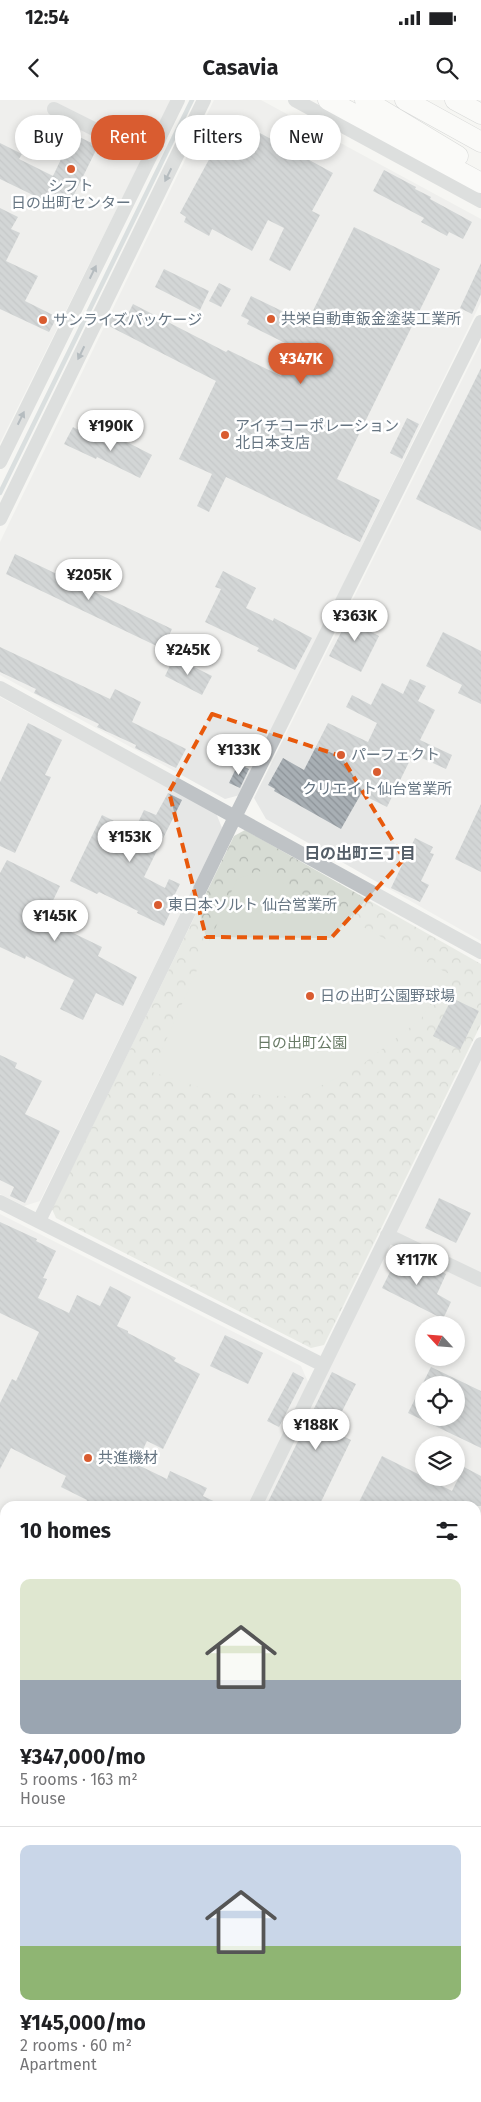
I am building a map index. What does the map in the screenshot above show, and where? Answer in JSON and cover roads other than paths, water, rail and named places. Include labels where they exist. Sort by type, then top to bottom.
[{"type":"highway","points":[[328,100],[360,107],[481,183]]},
{"type":"highway","points":[[335,100],[360,107],[481,170]]},
{"type":"highway","points":[[405,100],[481,142]]},
{"type":"highway","points":[[455,100],[481,114]]},
{"type":"street","points":[[165,126],[178,100]]},
{"type":"street","points":[[0,519],[204,100]]},
{"type":"street","points":[[296,100],[481,201]]},
{"type":"street","points":[[54,109],[91,128]]},
{"type":"street","points":[[0,462],[149,160]]},
{"type":"street","points":[[39,1221],[235,817],[481,322]]},
{"type":"street","points":[[0,688],[481,952]]},
{"type":"street","points":[[257,1501],[481,1044]]},
{"type":"street","points":[[0,1202],[323,1365]]},
{"type":"street","points":[[387,1235],[481,1280]]},
{"type":"waterway","points":[[0,493],[192,100]]},
{"type":"place","name":"シフト 日の出町センター","points":[[71,169]]},
{"type":"place","name":"共栄自動車鈑金塗装工業所","points":[[271,319]]},
{"type":"place","name":"サンライズパッケージ","points":[[43,320]]},
{"type":"place","name":"アイチコーポレーション 北日本支店","points":[[225,435]]},
{"type":"place","name":"パーフェクト","points":[[341,755]]},
{"type":"place","name":"クリエイト仙台営業所","points":[[377,772]]},
{"type":"place","name":"東日本ソルト 仙台営業所","points":[[158,905]]},
{"type":"place","name":"日の出町公園野球場","points":[[310,996]]},
{"type":"place","name":"共進機材","points":[[88,1458]]},
{"type":"district","name":"日の出町三丁目","points":[[360,853]]},
{"type":"park label","name":"日の出町公園","points":[[302,1043]]}]
